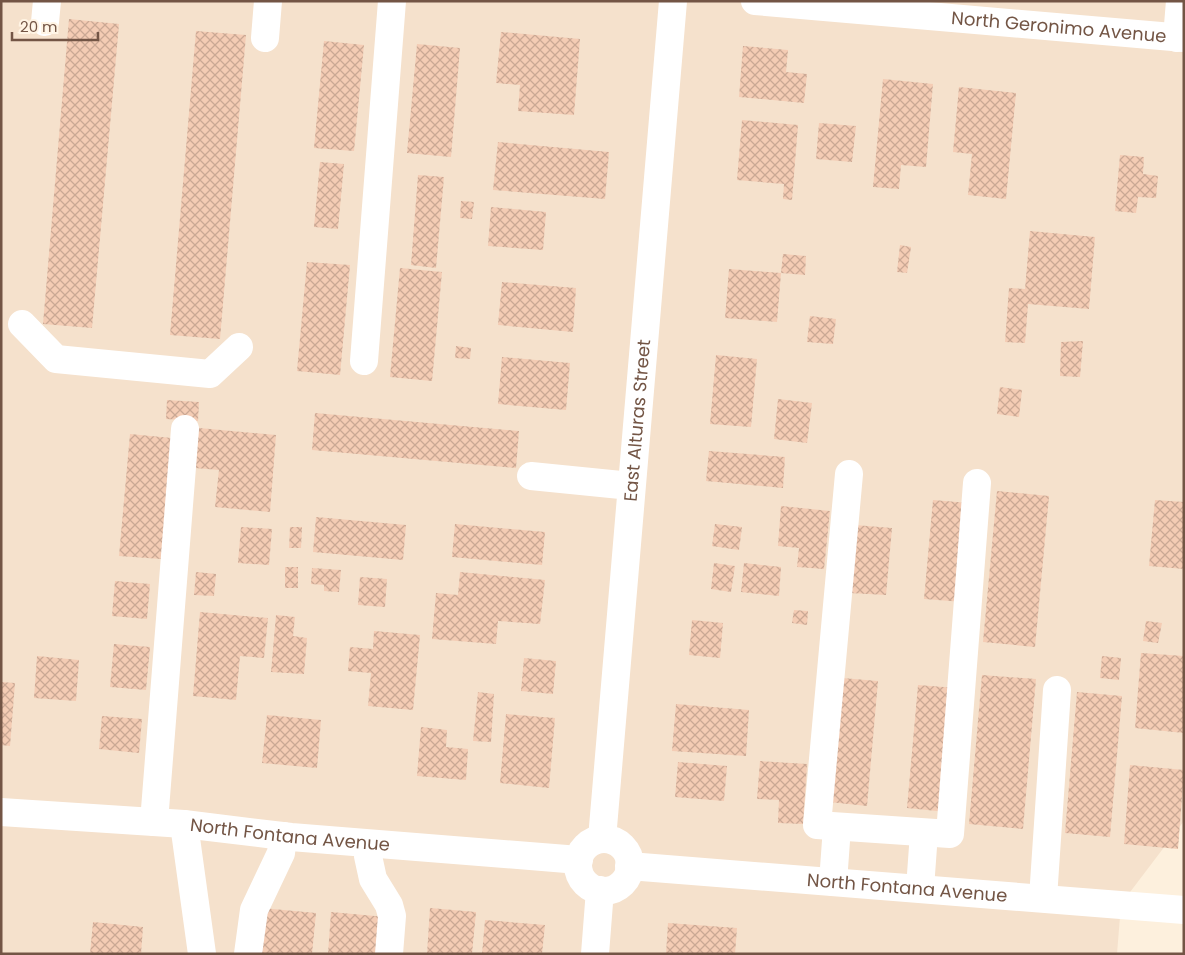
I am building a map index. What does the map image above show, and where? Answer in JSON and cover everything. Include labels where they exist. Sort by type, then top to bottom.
[{"type":"street","points":[[264,38],[268,1]]},
{"type":"street","points":[[364,362],[392,1]]},
{"type":"street","name":"East Alturas Street","points":[[602,839],[673,1]]},
{"type":"street","name":"North Geronimo Avenue","points":[[755,1],[1008,12],[1181,38]]},
{"type":"street","points":[[1180,1],[1181,38]]},
{"type":"street","points":[[22,324],[56,359],[210,374],[239,347]]},
{"type":"street","points":[[154,822],[185,429]]},
{"type":"street","points":[[849,474],[817,825],[924,833],[950,834],[977,483]]},
{"type":"street","points":[[531,476],[631,486]]},
{"type":"street","points":[[1043,898],[1056,690]]},
{"type":"street","name":"North Fontana Avenue","points":[[1,812],[184,824],[370,844],[578,860]]},
{"type":"street","points":[[184,824],[202,954]]},
{"type":"street","points":[[833,882],[836,826]]},
{"type":"street","points":[[920,888],[924,833]]},
{"type":"street","points":[[248,954],[254,910],[281,853],[283,836]]},
{"type":"street","points":[[602,839],[616,842],[623,847],[629,866],[624,880],[618,886],[609,890],[592,888],[585,882],[578,868],[578,860],[586,846],[602,839]]},
{"type":"street","points":[[370,844],[368,856],[373,879],[392,916],[389,954]]},
{"type":"street","name":"North Fontana Avenue","points":[[629,866],[1184,910]]},
{"type":"street","points":[[595,954],[600,890]]},
{"type":"shaded area","points":[[1,1],[1184,1],[1184,821],[1121,904],[1117,954],[1,954]]},
{"type":"building","points":[[69,19],[119,24],[92,328],[43,324]]},
{"type":"building","points":[[196,31],[246,35],[220,339],[170,335]]},
{"type":"building","points":[[501,32],[580,39],[574,115],[518,111],[520,85],[496,83]]},
{"type":"building","points":[[324,41],[364,45],[354,151],[314,148]]},
{"type":"building","points":[[417,44],[460,48],[451,157],[407,153]]},
{"type":"building","points":[[743,46],[788,50],[786,72],[807,74],[804,103],[739,97]]},
{"type":"building","points":[[883,79],[933,84],[926,167],[901,165],[899,189],[873,187]]},
{"type":"building","points":[[959,87],[1016,93],[1006,199],[968,195],[972,154],[953,152]]},
{"type":"building","points":[[742,120],[798,125],[792,200],[783,199],[784,184],[737,180]]},
{"type":"building","points":[[819,123],[856,126],[852,162],[816,159]]},
{"type":"building","points":[[498,142],[609,152],[605,199],[493,190]]},
{"type":"building","points":[[1120,155],[1144,157],[1143,174],[1158,176],[1156,198],[1138,197],[1136,213],[1115,211]]},
{"type":"building","points":[[320,162],[344,164],[338,229],[314,227]]},
{"type":"building","points":[[418,175],[444,177],[436,268],[411,265]]},
{"type":"building","points":[[461,201],[474,202],[472,219],[460,218]]},
{"type":"building","points":[[491,207],[546,212],[543,250],[488,246]]},
{"type":"building","points":[[1030,231],[1095,237],[1089,309],[1028,304],[1025,343],[1005,342],[1009,288],[1025,289]]},
{"type":"building","points":[[900,245],[911,247],[907,273],[897,272]]},
{"type":"building","points":[[783,254],[806,256],[805,275],[781,273]]},
{"type":"building","points":[[307,262],[350,265],[340,375],[297,371]]},
{"type":"building","points":[[400,268],[442,272],[432,381],[390,377]]},
{"type":"building","points":[[729,269],[781,273],[777,322],[725,318]]},
{"type":"building","points":[[502,282],[576,288],[573,332],[498,325]]},
{"type":"building","points":[[810,316],[836,319],[833,344],[807,342]]},
{"type":"building","points":[[1083,341],[1080,377],[1060,376],[1061,342]]},
{"type":"building","points":[[456,346],[471,348],[470,359],[455,358]]},
{"type":"building","points":[[716,355],[757,359],[751,427],[710,424]]},
{"type":"building","points":[[502,357],[570,363],[566,410],[498,404]]},
{"type":"building","points":[[1000,387],[1022,390],[1019,417],[997,414]]},
{"type":"building","points":[[778,399],[812,403],[807,443],[774,439]]},
{"type":"building","points":[[167,400],[199,402],[198,421],[166,419]]},
{"type":"building","points":[[315,413],[519,431],[516,468],[312,450]]},
{"type":"building","points":[[199,428],[276,435],[270,512],[215,507],[219,470],[195,468]]},
{"type":"building","points":[[130,434],[172,438],[161,559],[119,556]]},
{"type":"building","points":[[709,451],[785,457],[783,488],[706,481]]},
{"type":"building","points":[[997,491],[1049,496],[1035,647],[983,642]]},
{"type":"building","points":[[933,500],[969,503],[964,602],[924,599]]},
{"type":"building","points":[[1155,500],[1184,502],[1184,569],[1149,566]]},
{"type":"building","points":[[781,506],[830,511],[824,569],[797,567],[799,548],[778,546]]},
{"type":"building","points":[[316,517],[406,525],[403,560],[313,552]]},
{"type":"building","points":[[455,524],[545,532],[542,565],[452,557]]},
{"type":"building","points":[[715,524],[742,527],[739,550],[712,546]]},
{"type":"building","points":[[855,525],[892,528],[886,595],[849,593]]},
{"type":"building","points":[[241,527],[272,529],[269,565],[238,563]]},
{"type":"building","points":[[290,527],[302,527],[301,548],[289,548]]},
{"type":"building","points":[[714,563],[735,566],[731,592],[711,589]]},
{"type":"building","points":[[744,563],[781,567],[779,596],[741,592]]},
{"type":"building","points":[[285,567],[298,567],[298,588],[285,588]]},
{"type":"building","points":[[312,568],[341,570],[339,592],[324,591],[324,585],[311,584]]},
{"type":"building","points":[[196,572],[216,574],[214,596],[194,595]]},
{"type":"building","points":[[460,572],[545,580],[540,624],[498,621],[496,644],[432,639],[436,593],[458,595]]},
{"type":"building","points":[[360,577],[387,579],[385,607],[358,605]]},
{"type":"building","points":[[115,581],[150,584],[147,619],[112,616]]},
{"type":"building","points":[[794,610],[808,611],[807,625],[792,623]]},
{"type":"building","points":[[200,612],[268,618],[264,658],[240,656],[236,700],[193,696]]},
{"type":"building","points":[[276,615],[295,617],[293,636],[307,638],[304,674],[271,672]]},
{"type":"building","points":[[692,620],[723,623],[720,658],[689,655]]},
{"type":"building","points":[[1146,621],[1162,623],[1158,643],[1143,641]]},
{"type":"building","points":[[374,631],[420,635],[413,710],[368,706],[371,673],[348,671],[350,647],[373,649]]},
{"type":"building","points":[[114,644],[150,647],[146,690],[110,687]]},
{"type":"building","points":[[1141,653],[1184,656],[1184,733],[1135,728]]},
{"type":"building","points":[[37,656],[79,660],[76,701],[34,698]]},
{"type":"building","points":[[1102,656],[1121,658],[1119,680],[1100,678]]},
{"type":"building","points":[[524,658],[556,661],[553,694],[521,691]]},
{"type":"building","points":[[982,675],[1036,679],[1023,829],[969,824]]},
{"type":"building","points":[[842,678],[878,681],[867,806],[829,802]]},
{"type":"building","points":[[1,682],[15,683],[10,746],[1,745]]},
{"type":"building","points":[[918,685],[957,688],[947,812],[907,808]]},
{"type":"building","points":[[478,692],[494,694],[491,742],[473,741]]},
{"type":"building","points":[[1077,692],[1122,696],[1110,837],[1065,833]]},
{"type":"building","points":[[676,704],[749,710],[746,756],[672,751]]},
{"type":"building","points":[[506,714],[555,718],[549,788],[500,783]]},
{"type":"building","points":[[267,715],[321,720],[317,768],[262,763]]},
{"type":"building","points":[[102,716],[142,719],[139,753],[99,749]]},
{"type":"building","points":[[421,727],[447,730],[446,747],[468,749],[466,780],[417,776]]},
{"type":"building","points":[[760,761],[807,764],[803,824],[778,823],[779,800],[757,799]]},
{"type":"building","points":[[678,762],[727,766],[724,801],[675,797]]},
{"type":"building","points":[[1130,765],[1184,770],[1178,849],[1124,844]]},
{"type":"building","points":[[262,908],[316,913],[312,954],[258,954]]},
{"type":"building","points":[[430,908],[476,912],[472,954],[427,954]]},
{"type":"building","points":[[331,912],[386,917],[382,954],[328,954]]},
{"type":"building","points":[[485,920],[545,925],[542,954],[482,954]]},
{"type":"building","points":[[93,922],[143,927],[141,954],[90,954]]},
{"type":"building","points":[[668,923],[737,928],[735,954],[666,954]]}]
